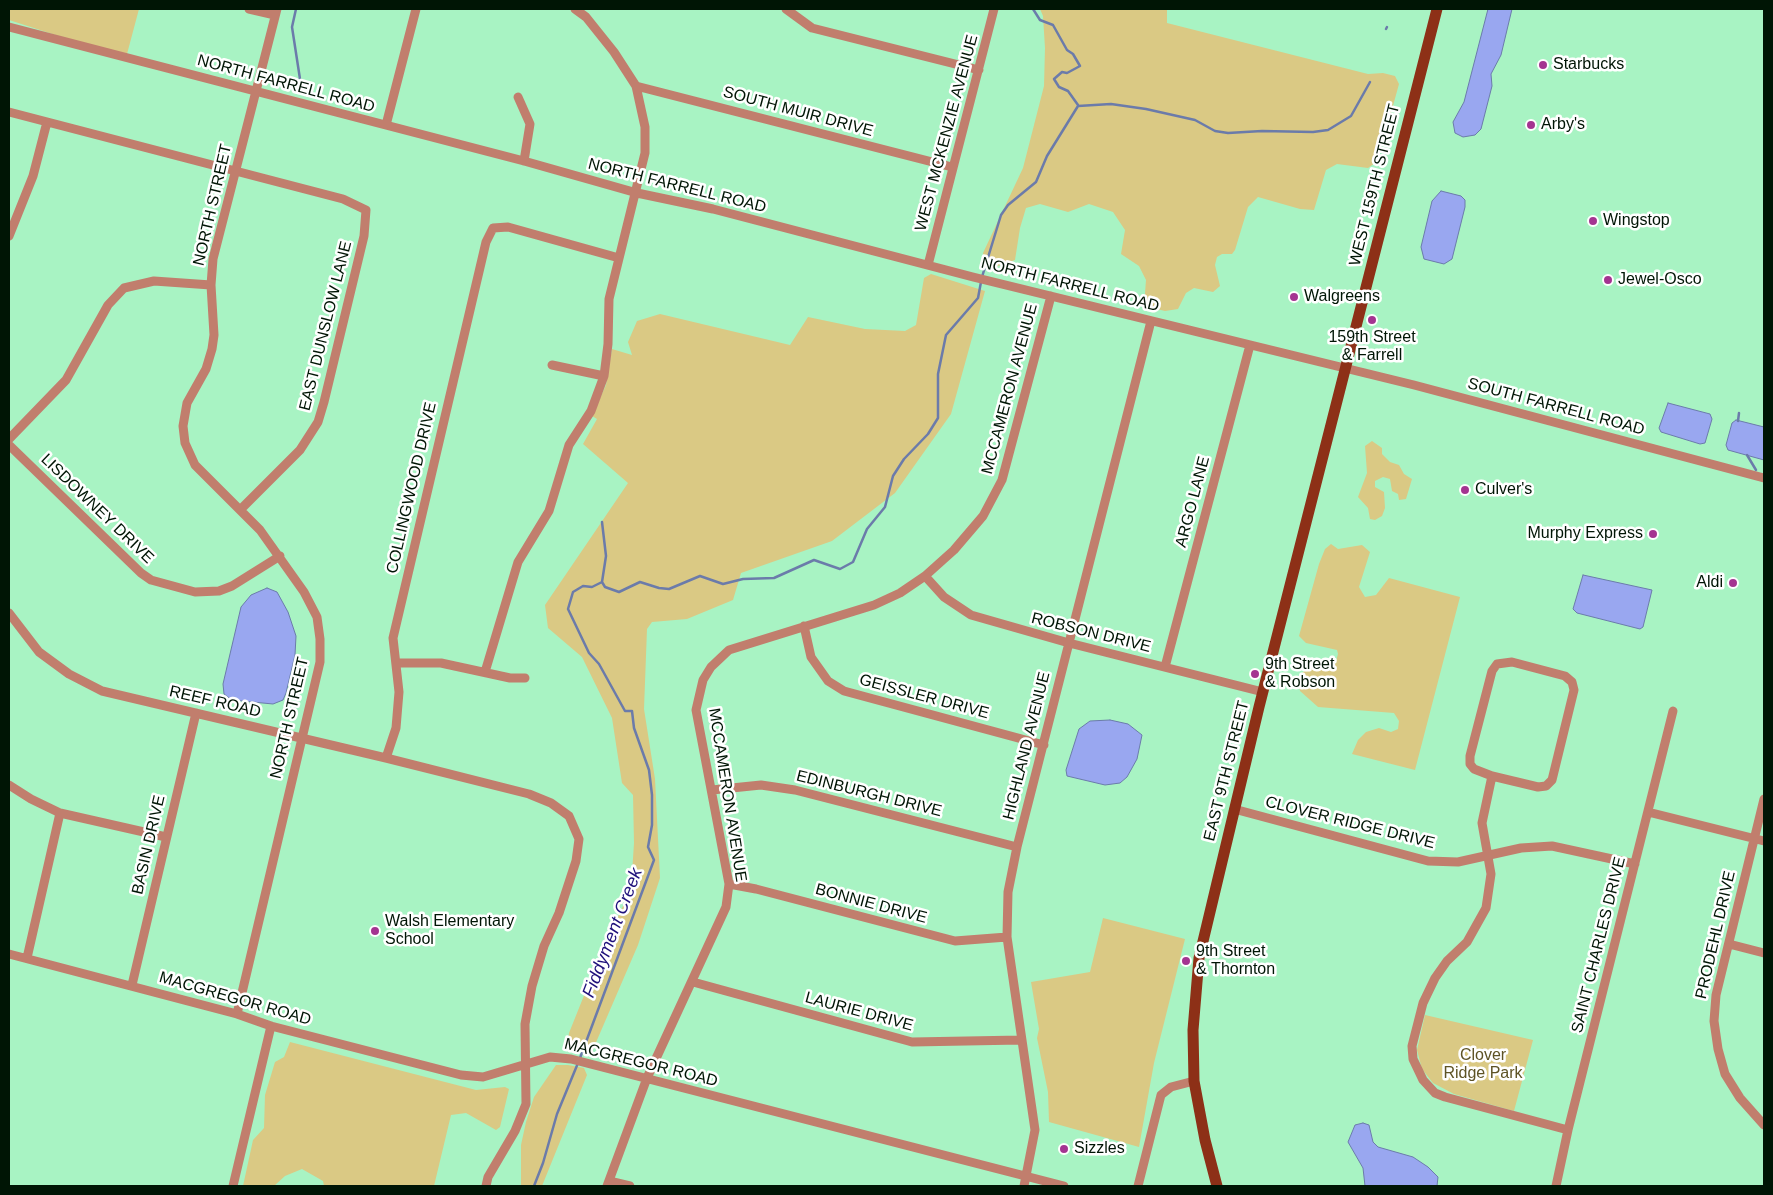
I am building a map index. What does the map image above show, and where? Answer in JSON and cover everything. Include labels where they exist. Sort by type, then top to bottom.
[{"type":"main road","name":"WEST 159TH STREET","points":[[1343,368],[1437,9]]},
{"type":"main road","name":"EAST 9TH STREET","points":[[1218,1186],[1205,1140],[1194,1081],[1193,1030],[1199,958],[1343,368]]},
{"type":"street","points":[[249,9],[276,12]]},
{"type":"street","points":[[386,125],[416,9]]},
{"type":"street","points":[[485,672],[518,562],[549,511],[569,445],[591,410],[604,376],[608,344],[609,299],[637,193],[646,141],[643,114],[636,86],[614,52],[592,24],[574,9]]},
{"type":"street","points":[[786,9],[812,28],[979,70]]},
{"type":"street","name":"WEST MCKENZIE AVENUE","points":[[928,265],[994,9]]},
{"type":"street","name":"NORTH STREET","points":[[238,1014],[320,662],[320,639],[317,616],[304,592],[280,556],[260,530],[195,465],[188,451],[184,435],[187,403],[206,369],[212,349],[214,335],[211,285],[213,259],[276,12]]},
{"type":"street","name":"NORTH FARRELL ROAD","points":[[9,27],[524,161],[637,193],[712,209],[973,277],[1343,368]]},
{"type":"street","name":"SOUTH MUIR DRIVE","points":[[636,86],[952,167]]},
{"type":"street","points":[[518,97],[530,124],[524,161]]},
{"type":"street","points":[[9,112],[235,170]]},
{"type":"street","points":[[9,236],[33,176],[47,122]]},
{"type":"street","name":"EAST DUNSLOW LANE","points":[[235,170],[343,199],[366,210],[364,236],[318,422],[300,450],[240,510]]},
{"type":"street","name":"COLLINGWOOD DRIVE","points":[[386,758],[396,728],[399,692],[393,638],[486,242],[493,228],[508,227],[619,258]]},
{"type":"street","points":[[9,439],[66,380],[108,305],[124,288],[154,281],[211,285]]},
{"type":"street","name":"MCCAMERON AVENUE","points":[[608,1184],[647,1078],[726,907],[729,884],[696,710],[700,688],[706,674],[729,650],[874,605],[900,593],[925,576],[954,550],[988,508],[1002,480],[1051,296]]},
{"type":"street","name":"HIGHLAND AVENUE","points":[[1025,1182],[1035,1130],[1007,937],[1008,892],[1017,847],[1151,321]]},
{"type":"street","name":"ARGO LANE","points":[[1165,667],[1250,345]]},
{"type":"street","points":[[552,365],[604,376]]},
{"type":"street","name":"SOUTH FARRELL ROAD","points":[[1343,368],[1764,478]]},
{"type":"street","name":"LISDOWNEY DRIVE","points":[[9,445],[134,566],[151,580],[185,590],[211,593],[232,586],[280,556]]},
{"type":"street","name":"ROBSON DRIVE","points":[[925,576],[944,597],[971,615],[1069,643],[1263,692]]},
{"type":"street","name":"REEF ROAD","points":[[9,613],[39,652],[69,674],[102,691],[529,794],[551,803],[569,816],[579,839],[576,860],[559,913],[544,946],[532,986],[525,1024],[527,1063],[526,1104],[515,1131],[488,1177],[486,1186]]},
{"type":"street","name":"GEISSLER DRIVE","points":[[804,626],[812,657],[828,680],[844,691],[1044,745]]},
{"type":"street","points":[[1512,662],[1565,676],[1572,682],[1574,690],[1573,700],[1552,780],[1546,786],[1538,787],[1492,776],[1474,769],[1470,764],[1470,756],[1492,671],[1497,664],[1512,662]]},
{"type":"street","points":[[397,663],[441,663],[510,678],[525,678]]},
{"type":"street","name":"SAINT CHARLES DRIVE","points":[[1556,1186],[1568,1130],[1673,711]]},
{"type":"street","name":"BASIN DRIVE","points":[[132,985],[196,713]]},
{"type":"street","points":[[1492,776],[1482,823],[1491,874],[1486,908],[1467,942],[1447,961],[1435,978],[1423,1003],[1412,1046],[1413,1059],[1423,1080],[1435,1093],[1568,1130]]},
{"type":"street","points":[[9,785],[31,799],[60,813],[166,837]]},
{"type":"street","name":"EDINBURGH DRIVE","points":[[712,790],[761,785],[795,790],[1017,847]]},
{"type":"street","name":"PRODEHL DRIVE","points":[[1764,799],[1716,995],[1714,1021],[1718,1049],[1725,1074],[1740,1098],[1764,1125]]},
{"type":"street","name":"CLOVER RIDGE DRIVE","points":[[1234,810],[1428,860],[1458,862],[1521,848],[1552,846],[1636,864]]},
{"type":"street","points":[[1648,812],[1764,841]]},
{"type":"street","points":[[27,958],[60,813]]},
{"type":"street","name":"BONNIE DRIVE","points":[[729,884],[756,889],[955,942],[1007,937]]},
{"type":"street","points":[[1729,944],[1764,953]]},
{"type":"street","name":"MACGREGOR ROAD","points":[[9,954],[132,985],[238,1014],[271,1026],[461,1075],[483,1077],[550,1057],[571,1059],[647,1078],[1025,1182],[1064,1186]]},
{"type":"street","name":"LAURIE DRIVE","points":[[693,982],[912,1042],[1021,1040]]},
{"type":"street","points":[[233,1186],[271,1026]]},
{"type":"street","points":[[1138,1186],[1162,1095],[1171,1087],[1194,1081]]},
{"type":"street","points":[[608,1184],[630,1186]]},
{"type":"green space","points":[[9,9],[139,9],[127,54],[68,39],[9,20]]},
{"type":"green space","points":[[1040,9],[1167,9],[1167,23],[1368,74],[1383,73],[1395,76],[1399,84],[1383,142],[1375,163],[1368,168],[1337,164],[1326,170],[1314,210],[1300,209],[1258,197],[1248,207],[1235,250],[1232,254],[1222,254],[1217,257],[1215,265],[1220,286],[1213,292],[1194,288],[1186,293],[1178,309],[1165,311],[1144,306],[1146,280],[1139,266],[1121,254],[1125,230],[1113,212],[1089,204],[1068,212],[1040,204],[1026,208],[1020,228],[1015,260],[995,267],[984,263],[983,253],[1023,168],[1044,86],[1045,48],[1043,16]]},
{"type":"green space","points":[[931,274],[985,291],[951,414],[895,493],[832,541],[741,573],[733,600],[687,619],[652,622],[647,629],[644,709],[655,779],[660,878],[638,945],[591,1054],[567,1048],[569,1033],[601,953],[631,889],[634,843],[633,795],[622,783],[612,718],[582,657],[548,628],[545,605],[628,483],[583,444],[597,419],[592,416],[606,385],[612,349],[632,355],[628,342],[637,321],[660,314],[790,345],[808,317],[865,329],[905,331],[916,325],[924,278]]},
{"type":"green space","points":[[1372,441],[1382,448],[1382,454],[1390,462],[1399,465],[1404,474],[1412,479],[1406,499],[1399,500],[1398,494],[1392,491],[1390,479],[1383,477],[1375,481],[1375,487],[1384,492],[1385,508],[1382,516],[1375,520],[1370,519],[1368,508],[1358,497],[1367,473],[1365,446]]},
{"type":"green space","points":[[1331,544],[1338,549],[1362,545],[1370,552],[1359,587],[1365,597],[1376,595],[1389,578],[1460,597],[1415,770],[1352,754],[1358,740],[1366,732],[1379,728],[1391,732],[1398,729],[1399,721],[1394,713],[1318,707],[1300,691],[1298,681],[1300,674],[1311,667],[1333,671],[1338,654],[1337,650],[1306,643],[1299,636],[1319,564],[1325,549]]},
{"type":"green space","points":[[1103,918],[1185,939],[1154,1063],[1139,1147],[1049,1122],[1048,1092],[1037,1038],[1039,1029],[1031,982],[1090,972]]},
{"type":"green space","name":"Clover Ridge Park","points":[[1425,1015],[1533,1040],[1514,1111],[1454,1094],[1433,1083],[1422,1069],[1417,1050]]},
{"type":"green space","points":[[290,1042],[476,1090],[505,1087],[509,1089],[500,1127],[496,1130],[466,1113],[451,1115],[434,1186],[324,1186],[323,1181],[302,1169],[285,1176],[274,1186],[243,1186],[253,1140],[264,1128],[265,1095],[275,1062],[284,1057]]},
{"type":"green space","points":[[556,1065],[584,1068],[587,1075],[542,1186],[521,1186],[521,1145],[526,1122],[534,1097]]},
{"type":"water","points":[[1488,9],[1512,9],[1501,55],[1491,74],[1492,86],[1481,129],[1475,135],[1463,137],[1455,133],[1453,122],[1464,102]]},
{"type":"water","points":[[1441,191],[1461,196],[1465,200],[1465,207],[1452,259],[1444,264],[1424,259],[1421,247],[1432,201]]},
{"type":"water","points":[[1668,403],[1710,414],[1712,419],[1705,443],[1700,444],[1661,432],[1659,428]]},
{"type":"water","points":[[1736,420],[1764,427],[1764,460],[1728,450],[1726,445],[1732,423]]},
{"type":"water","points":[[1583,575],[1652,590],[1643,627],[1640,629],[1577,613],[1573,609]]},
{"type":"water","points":[[267,588],[277,592],[288,612],[296,636],[295,655],[286,693],[283,700],[273,704],[232,700],[224,694],[223,684],[241,607],[251,595]]},
{"type":"water","points":[[1110,720],[1128,724],[1142,735],[1137,759],[1127,777],[1120,783],[1105,785],[1067,776],[1066,770],[1079,729],[1090,721]]},
{"type":"water","points":[[1363,1123],[1369,1125],[1373,1142],[1378,1147],[1413,1157],[1428,1167],[1438,1177],[1437,1186],[1365,1186],[1363,1168],[1348,1142],[1355,1125]]},
{"type":"waterway","points":[[296,9],[292,27],[300,79]]},
{"type":"waterway","name":"Fiddyment Creek","points":[[1033,9],[1040,20],[1053,25],[1067,50],[1073,54],[1080,66],[1067,73],[1062,72],[1054,79],[1059,87],[1068,91],[1078,105]]},
{"type":"waterway","points":[[1078,106],[1111,104],[1146,109],[1195,120],[1215,131],[1228,133],[1262,131],[1313,132],[1328,130],[1351,116],[1370,82]]},
{"type":"waterway","name":"Fiddyment Creek","points":[[982,277],[1001,215],[1008,205],[1036,182],[1047,156],[1078,106]]},
{"type":"waterway","name":"Fiddyment Creek","points":[[602,582],[605,587],[619,592],[640,582],[669,589],[700,576],[723,584],[743,579],[774,578],[814,560],[840,569],[853,562],[867,529],[885,507],[893,476],[904,459],[928,434],[938,418],[938,374],[946,335],[978,298],[981,282]]},
{"type":"waterway","points":[[1738,421],[1739,413]]},
{"type":"waterway","points":[[1747,455],[1756,470]]},
{"type":"waterway","points":[[602,522],[606,556],[602,582]]},
{"type":"waterway","name":"Fiddyment Creek","points":[[580,1058],[654,860],[648,847],[652,825],[652,795],[649,770],[634,728],[632,711],[625,711],[599,664],[589,653],[568,609],[573,592],[583,586],[592,587],[602,582]]},
{"type":"waterway","name":"Fiddyment Creek","points":[[534,1186],[543,1163],[557,1114],[578,1063]]},
{"type":"place","name":"Starbucks","points":[[1543,65]]},
{"type":"place","name":"Arby's","points":[[1531,125]]},
{"type":"place","name":"Wingstop","points":[[1593,221]]},
{"type":"place","name":"Jewel-Osco","points":[[1608,280]]},
{"type":"place","name":"Walgreens","points":[[1294,297]]},
{"type":"place","name":"159th Street & Farrell","points":[[1372,320]]},
{"type":"place","name":"Culver's","points":[[1465,490]]},
{"type":"place","name":"Murphy Express","points":[[1653,534]]},
{"type":"place","name":"Aldi","points":[[1733,583]]},
{"type":"place","name":"9th Street & Robson","points":[[1255,674]]},
{"type":"place","name":"Walsh Elementary School","points":[[375,931]]},
{"type":"place","name":"9th Street & Thornton","points":[[1186,961]]},
{"type":"place","name":"Sizzles","points":[[1064,1149]]}]
